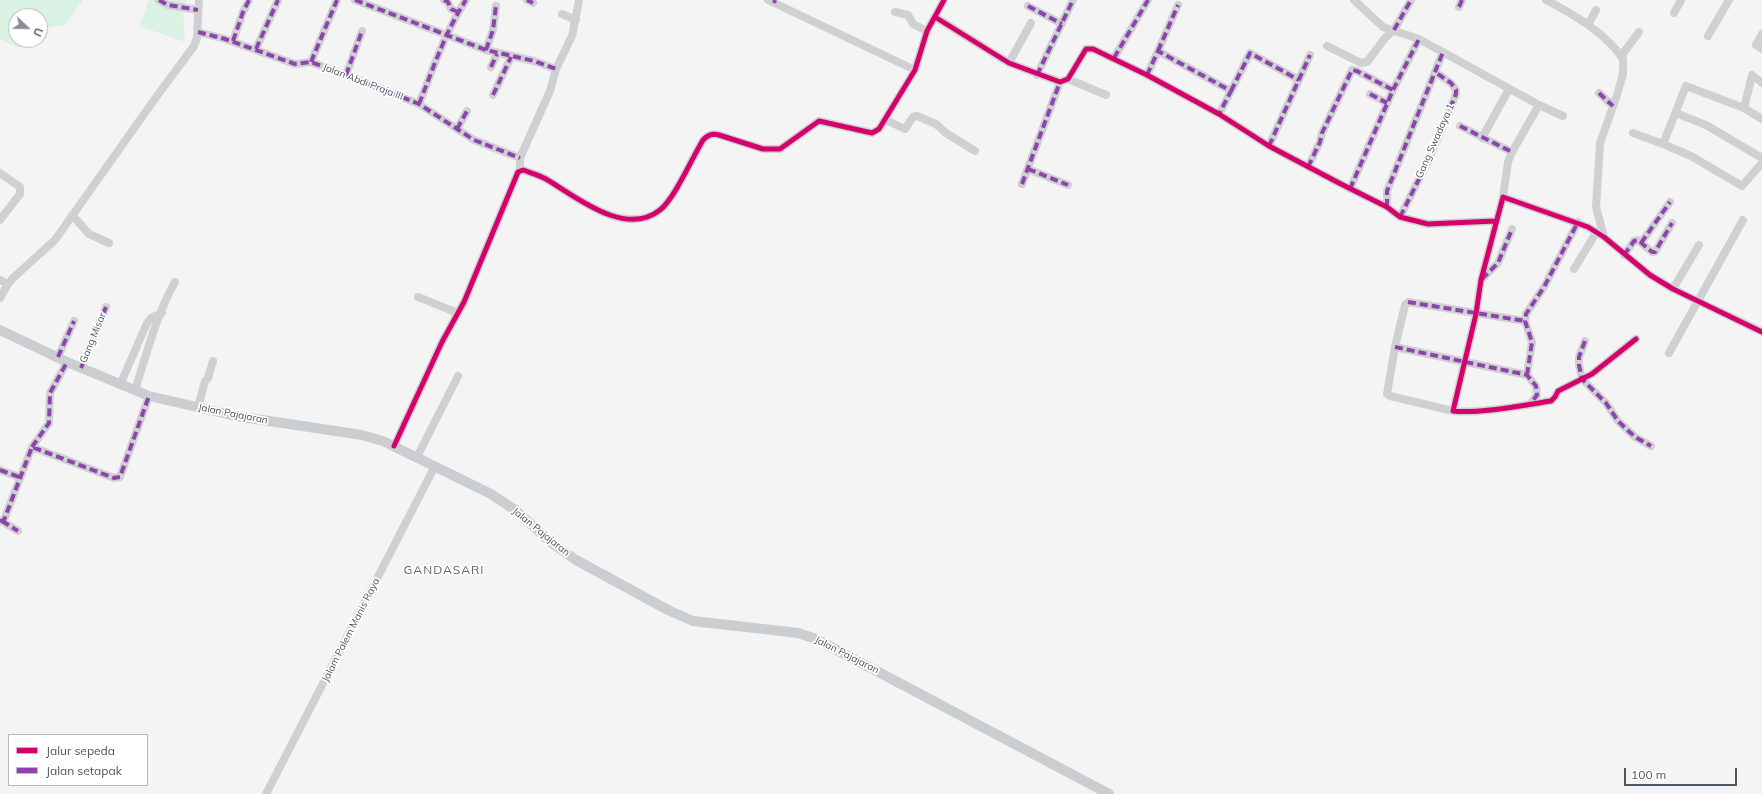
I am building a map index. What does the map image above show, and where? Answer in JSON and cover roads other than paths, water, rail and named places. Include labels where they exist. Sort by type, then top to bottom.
[{"type":"main road","name":"Jalan Pajajaran","points":[[0,330],[62,360],[149,396],[198,408],[260,420],[362,435],[394,446],[476,486],[503,501],[531,522],[553,544],[576,560],[668,610],[693,621],[798,633],[816,639],[1110,794]]},
{"type":"street","points":[[159,0],[168,5],[198,10]]},
{"type":"street","points":[[0,298],[4,282],[55,240],[194,46],[198,32],[199,0]]},
{"type":"street","points":[[233,41],[243,12],[249,0]]},
{"type":"street","points":[[256,49],[278,0]]},
{"type":"street","points":[[311,62],[337,0]]},
{"type":"street","points":[[355,0],[497,54],[534,61],[556,68]]},
{"type":"street","points":[[444,0],[448,2],[451,9],[458,12]]},
{"type":"street","points":[[419,104],[447,36],[458,12],[466,0]]},
{"type":"street","points":[[394,446],[442,342],[464,302],[520,170],[520,158],[550,91],[556,68],[572,36],[579,0]]},
{"type":"street","points":[[520,170],[546,179],[583,202],[606,214],[622,218],[644,218],[660,210],[675,191],[702,140],[707,135],[719,135],[763,149],[780,150],[819,121],[872,133],[879,129],[886,120],[916,70],[928,31],[944,0]]},
{"type":"street","points":[[1037,75],[1073,0]]},
{"type":"street","points":[[1114,58],[1148,0]]},
{"type":"street","points":[[1354,0],[1379,25],[1396,26],[1509,89],[1563,116]]},
{"type":"street","points":[[1328,46],[1364,63],[1396,26],[1411,0]]},
{"type":"street","points":[[1546,0],[1579,18],[1588,25],[1621,56],[1624,63],[1623,74],[1600,143],[1596,207],[1600,235],[1574,269]]},
{"type":"street","points":[[1674,13],[1681,0]]},
{"type":"street","points":[[1708,36],[1729,0]]},
{"type":"street","points":[[772,1],[916,70]]},
{"type":"street","points":[[1147,75],[1178,5]]},
{"type":"street","points":[[486,50],[493,30],[496,6]]},
{"type":"street","points":[[1028,6],[1062,24]]},
{"type":"street","points":[[1588,25],[1596,10]]},
{"type":"street","points":[[895,12],[908,15],[913,24],[928,31]]},
{"type":"street","points":[[562,14],[576,20]]},
{"type":"street","points":[[935,17],[1009,63],[1037,75],[1060,82],[1068,79],[1086,49],[1093,49],[1114,58],[1219,114],[1269,146],[1387,207],[1400,217],[1428,224],[1495,221]]},
{"type":"street","points":[[1009,63],[1031,24]]},
{"type":"street","points":[[346,75],[362,31]]},
{"type":"street","name":"Jalan Abdi Praja III","points":[[198,32],[233,41],[295,64],[311,62],[346,75],[419,104],[474,140],[520,158]]},
{"type":"street","points":[[1621,56],[1639,32]]},
{"type":"street","points":[[1762,34],[1756,44],[1762,49]]},
{"type":"street","points":[[1350,188],[1393,90],[1419,39]]},
{"type":"street","points":[[1158,51],[1231,91]]},
{"type":"street","points":[[1387,207],[1387,191],[1443,52]]},
{"type":"street","points":[[1219,114],[1250,53],[1298,80]]},
{"type":"street","points":[[491,67],[497,54]]},
{"type":"street","points":[[1269,146],[1310,55]]},
{"type":"street","points":[[493,95],[510,57]]},
{"type":"street","points":[[1308,167],[1320,142],[1322,133],[1352,70],[1357,71],[1393,90]]},
{"type":"street","name":"Gang Swadaya 1","points":[[1400,217],[1429,159],[1456,94],[1456,90],[1451,84],[1435,72]]},
{"type":"street","points":[[1744,108],[1752,75],[1762,83]]},
{"type":"street","points":[[1068,79],[1106,95]]},
{"type":"street","points":[[1022,184],[1060,82]]},
{"type":"street","points":[[1662,144],[1686,86],[1744,108],[1762,119]]},
{"type":"street","points":[[1482,138],[1509,89]]},
{"type":"street","points":[[1599,93],[1613,106]]},
{"type":"street","points":[[1370,94],[1387,104]]},
{"type":"street","points":[[1453,411],[1463,361],[1476,314],[1481,280],[1502,197],[1506,170],[1512,152],[1540,105]]},
{"type":"street","points":[[457,129],[467,111]]},
{"type":"street","points":[[1676,113],[1706,125],[1762,158]]},
{"type":"street","points":[[886,120],[905,129],[913,117],[917,116],[936,124],[946,133],[975,151]]},
{"type":"street","points":[[1460,126],[1512,152]]},
{"type":"street","points":[[1633,133],[1691,156],[1742,186],[1762,163]]},
{"type":"street","points":[[1028,169],[1068,185]]},
{"type":"street","points":[[0,173],[20,187],[20,194],[0,220]]},
{"type":"street","points":[[1502,197],[1578,222],[1600,235],[1650,275],[1673,289],[1762,332]]},
{"type":"street","points":[[1641,243],[1670,202]]},
{"type":"street","points":[[72,216],[89,234],[109,243]]},
{"type":"street","points":[[1669,352],[1743,220]]},
{"type":"street","points":[[1527,375],[1532,342],[1525,322],[1526,314],[1544,287],[1578,222]]},
{"type":"street","points":[[1624,255],[1634,241],[1638,240],[1652,252],[1655,252],[1672,223]]},
{"type":"street","points":[[1481,280],[1498,263],[1512,229]]},
{"type":"street","points":[[1673,289],[1699,245]]},
{"type":"street","points":[[135,390],[169,293],[175,282]]},
{"type":"street","points":[[418,297],[458,313]]},
{"type":"street","points":[[1525,322],[1408,302],[1403,311],[1387,394],[1453,411],[1473,411],[1551,400],[1558,391],[1603,366],[1636,339]]},
{"type":"street","name":"Gang Misar","points":[[81,368],[106,307]]},
{"type":"street","points":[[120,385],[147,323],[151,318],[162,313]]},
{"type":"street","points":[[18,530],[1,521],[5,518],[19,477],[32,447],[48,423],[50,393],[74,322]]},
{"type":"street","points":[[1585,341],[1579,358],[1582,378],[1606,403],[1624,427],[1639,440],[1651,446]]},
{"type":"street","points":[[1395,347],[1527,375],[1536,386],[1537,395],[1531,403]]},
{"type":"street","points":[[198,408],[205,381],[208,378],[213,361]]},
{"type":"street","points":[[417,457],[458,376]]},
{"type":"street","points":[[32,447],[114,478],[120,477],[149,396]]},
{"type":"street","name":"Jalam Palem Manis Raya","points":[[266,794],[435,466]]},
{"type":"street","points":[[0,470],[19,477]]},
{"type":"district","name":"GANDASARI","points":[[444,570]]}]
